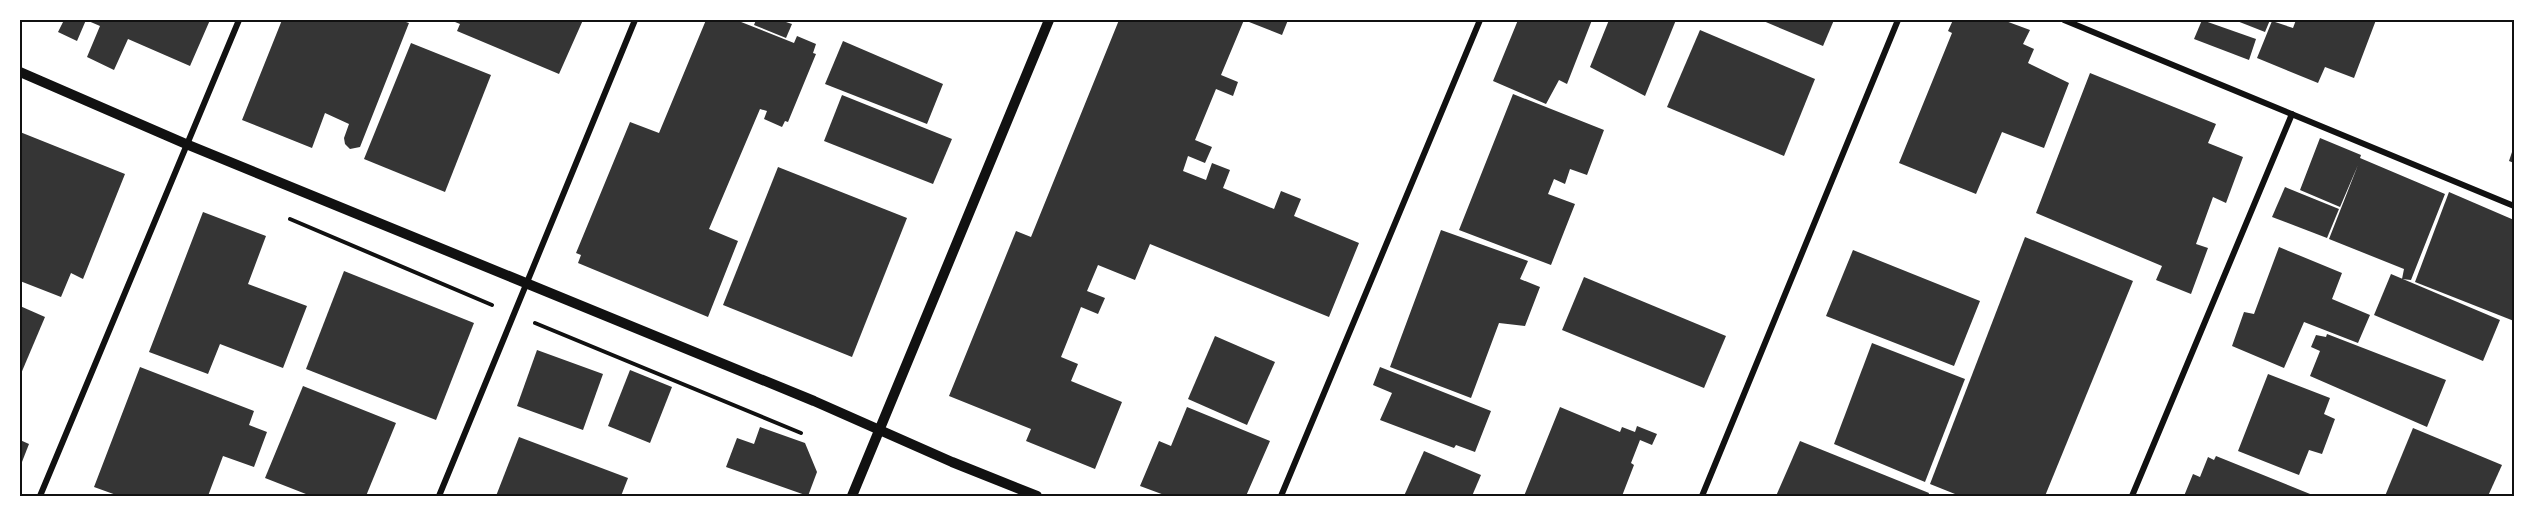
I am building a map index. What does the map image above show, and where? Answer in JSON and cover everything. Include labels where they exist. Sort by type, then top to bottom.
[{"type":"street","points":[[40,496],[239,20]]},
{"type":"street","points":[[439,496],[635,20]]},
{"type":"street","points":[[852,496],[1049,20]]},
{"type":"street","points":[[1281,496],[1480,20]]},
{"type":"street","points":[[1702,496],[1898,20]]},
{"type":"street","points":[[2064,20],[2514,206]]},
{"type":"street","points":[[20,72],[186,144],[814,401],[1037,496]]},
{"type":"street","points":[[2132,496],[2292,114]]},
{"type":"path","points":[[284,217],[801,433]]},
{"type":"building","points":[[64,20],[86,20],[77,41],[58,32]]},
{"type":"building","points":[[86,20],[210,20],[190,66],[128,39],[114,70],[87,57],[100,26]]},
{"type":"building","points":[[282,20],[400,20],[409,23],[360,147],[350,149],[345,144],[344,138],[349,124],[325,113],[312,148],[242,120]]},
{"type":"building","points":[[450,20],[583,20],[559,74],[457,31],[460,24]]},
{"type":"building","points":[[706,20],[736,20],[794,43],[797,36],[816,44],[813,53],[816,54],[788,122],[785,121],[782,127],[764,119],[767,111],[760,109],[709,229],[738,241],[708,317],[578,263],[581,255],[576,253],[630,122],[659,133]]},
{"type":"building","points":[[756,20],[780,20],[792,24],[786,38],[754,25]]},
{"type":"building","points":[[1119,20],[1244,20],[1221,75],[1238,82],[1233,96],[1216,89],[1195,140],[1212,147],[1205,163],[1188,156],[1183,171],[1206,180],[1212,163],[1230,170],[1223,188],[1274,209],[1281,191],[1301,199],[1294,216],[1359,243],[1329,317],[1150,244],[1135,280],[1098,265],[1087,291],[1105,298],[1098,314],[1081,307],[1061,357],[1078,364],[1071,381],[1122,402],[1095,469],[1026,441],[1031,429],[949,396],[1016,231],[1031,237]]},
{"type":"building","points":[[1244,20],[1288,20],[1282,35]]},
{"type":"building","points":[[1518,20],[1592,20],[1567,84],[1559,80],[1546,104],[1493,81]]},
{"type":"building","points":[[1609,20],[1676,20],[1645,96],[1590,67]]},
{"type":"building","points":[[1761,20],[1834,20],[1823,46]]},
{"type":"building","points":[[1953,20],[2003,20],[2030,30],[2023,44],[2034,49],[2028,63],[2069,83],[2044,148],[2002,132],[1976,194],[1899,163],[1952,33],[1948,31]]},
{"type":"building","points":[[2202,20],[2256,39],[2249,60],[2194,39]]},
{"type":"building","points":[[2237,20],[2270,20],[2265,32]]},
{"type":"building","points":[[2296,20],[2376,20],[2354,78],[2325,67],[2318,83],[2257,58],[2272,21],[2293,28]]},
{"type":"building","points":[[1700,30],[1815,79],[1784,156],[1667,107]]},
{"type":"building","points":[[843,41],[943,84],[927,124],[825,84]]},
{"type":"building","points":[[411,43],[491,75],[445,192],[364,159]]},
{"type":"building","points":[[2090,73],[2216,124],[2208,143],[2243,157],[2226,203],[2213,197],[2196,244],[2208,248],[2191,294],[2156,280],[2162,266],[2036,213]]},
{"type":"building","points":[[1513,94],[1604,130],[1587,175],[1570,169],[1565,184],[1554,179],[1548,194],[1575,204],[1551,265],[1459,230]]},
{"type":"building","points":[[842,95],[952,139],[933,184],[824,141]]},
{"type":"building","points":[[20,132],[125,174],[83,279],[71,273],[61,297],[20,281]]},
{"type":"building","points":[[2320,138],[2361,155],[2360,158],[2445,194],[2411,280],[2402,279],[2404,269],[2329,239],[2358,165],[2340,207],[2300,190]]},
{"type":"building","points":[[2514,146],[2514,163],[2509,161]]},
{"type":"building","points":[[778,167],[907,218],[852,357],[723,305]]},
{"type":"building","points":[[2285,187],[2339,209],[2327,238],[2272,217]]},
{"type":"building","points":[[2449,192],[2514,220],[2514,321],[2415,282]]},
{"type":"building","points":[[203,212],[266,236],[248,284],[307,306],[283,368],[220,344],[208,374],[149,352]]},
{"type":"building","points":[[1441,230],[1528,261],[1520,279],[1540,287],[1525,326],[1499,323],[1471,398],[1390,367]]},
{"type":"building","points":[[2025,237],[2133,281],[2045,496],[1960,496],[1930,484]]},
{"type":"building","points":[[2279,247],[2342,273],[2332,299],[2370,315],[2358,343],[2304,322],[2284,368],[2232,346],[2244,312],[2254,314]]},
{"type":"building","points":[[1853,250],[1980,301],[1954,366],[1826,316]]},
{"type":"building","points":[[344,271],[474,323],[436,420],[306,369]]},
{"type":"building","points":[[2391,274],[2500,320],[2483,361],[2374,315]]},
{"type":"building","points":[[1584,277],[1726,336],[1704,388],[1562,330]]},
{"type":"building","points":[[20,306],[45,317],[20,376]]},
{"type":"building","points":[[2327,334],[2446,380],[2427,427],[2310,376],[2320,351],[2311,347],[2316,335],[2326,337]]},
{"type":"building","points":[[1215,336],[1275,362],[1247,425],[1188,399]]},
{"type":"building","points":[[1872,343],[1965,379],[1925,482],[1834,444]]},
{"type":"building","points":[[537,350],[603,374],[583,430],[517,406]]},
{"type":"building","points":[[140,367],[254,411],[249,425],[267,432],[254,467],[223,456],[208,496],[119,496],[94,487]]},
{"type":"building","points":[[1380,367],[1491,411],[1475,452],[1456,445],[1454,448],[1380,420],[1392,393],[1373,385]]},
{"type":"building","points":[[630,370],[672,387],[650,443],[608,426]]},
{"type":"building","points":[[2268,374],[2330,398],[2324,414],[2335,419],[2322,454],[2309,450],[2299,475],[2238,451]]},
{"type":"building","points":[[303,386],[396,423],[366,496],[311,496],[265,478]]},
{"type":"building","points":[[1187,407],[1270,441],[1246,496],[1167,496],[1140,486],[1159,441],[1171,446]]},
{"type":"building","points":[[1560,407],[1620,432],[1622,427],[1635,432],[1637,426],[1657,434],[1652,445],[1640,440],[1631,463],[1634,465],[1622,496],[1524,496]]},
{"type":"building","points":[[760,427],[805,443],[817,472],[808,496],[726,467],[737,438],[754,444]]},
{"type":"building","points":[[2413,428],[2502,465],[2488,496],[2385,496]]},
{"type":"building","points":[[519,437],[628,478],[621,496],[496,496]]},
{"type":"building","points":[[20,440],[29,444],[20,467]]},
{"type":"building","points":[[1800,441],[1929,493],[1928,496],[1776,496]]},
{"type":"building","points":[[1424,451],[1481,475],[1472,496],[1404,496]]},
{"type":"building","points":[[2216,456],[2315,496],[2184,496],[2193,474],[2200,477],[2208,457],[2214,460]]}]
